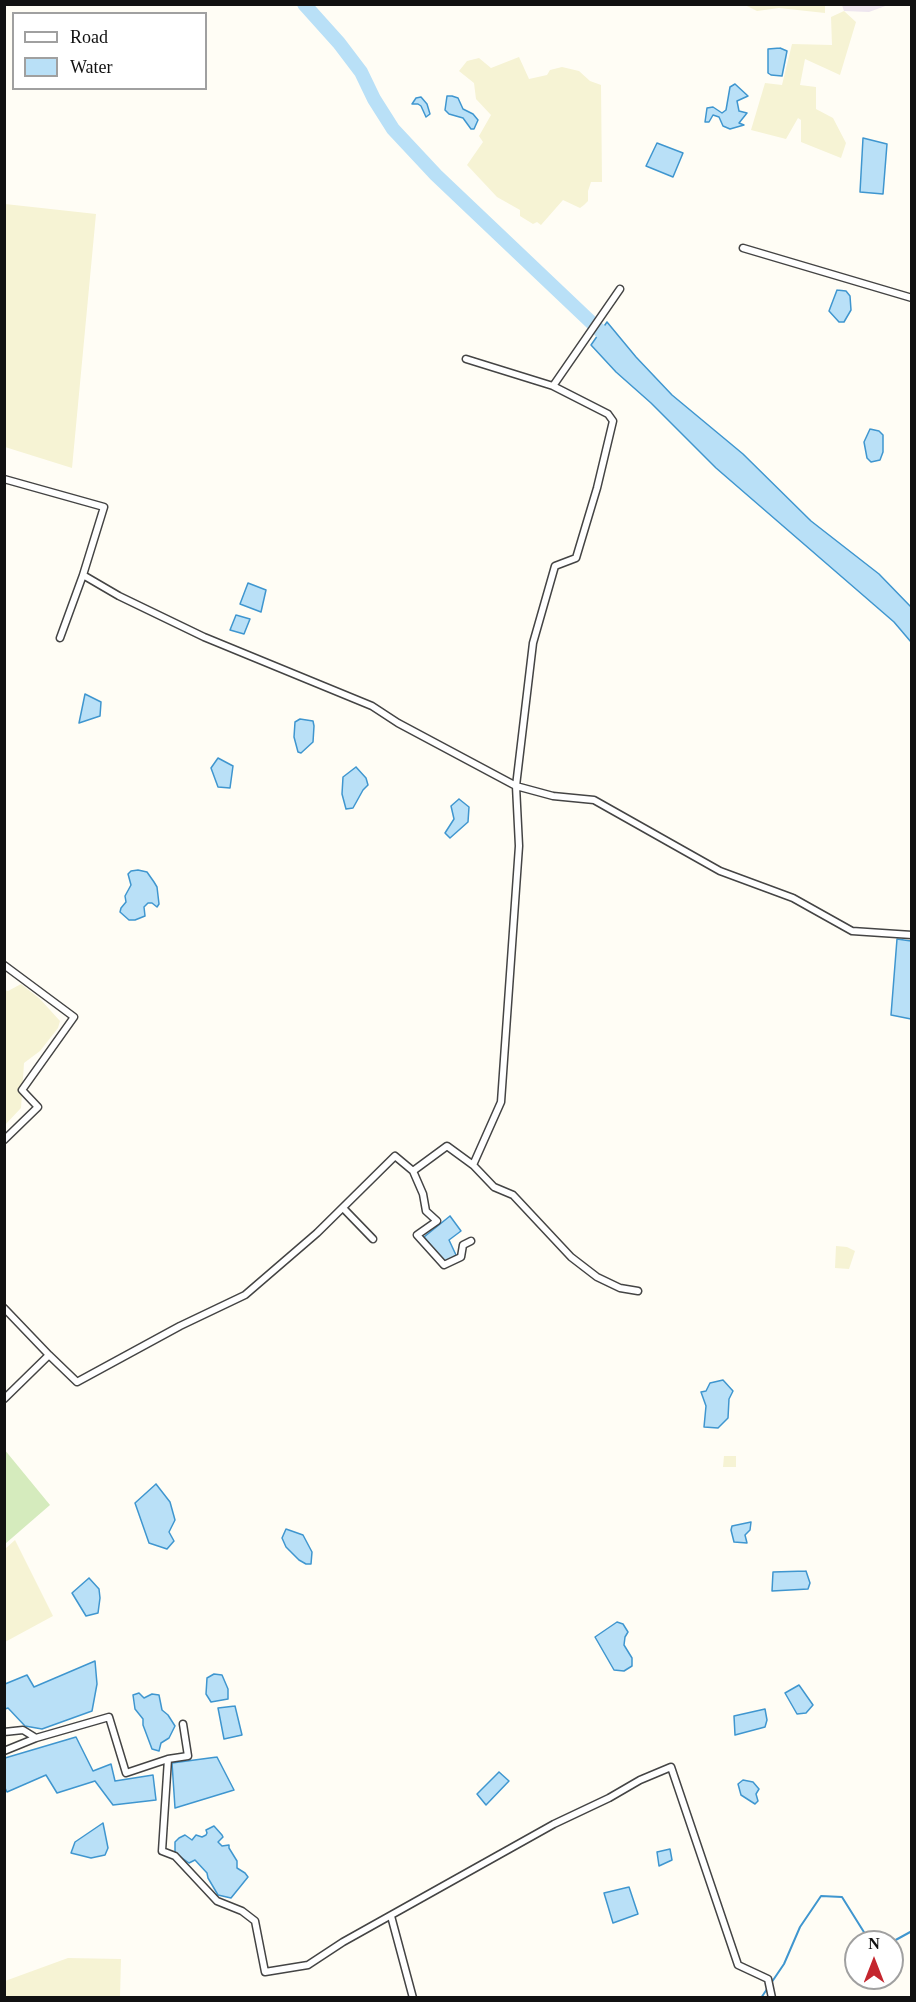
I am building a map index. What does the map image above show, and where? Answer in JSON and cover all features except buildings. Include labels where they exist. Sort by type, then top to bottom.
[{"type":"street","points":[[743,248],[912,298]]},
{"type":"street","points":[[553,386],[620,289]]},
{"type":"street","points":[[466,358],[553,386],[608,414],[613,422],[576,558],[555,566],[533,643],[516,786],[519,846],[501,1102],[473,1165]]},
{"type":"street","points":[[4,480],[104,507],[60,638]]},
{"type":"street","points":[[83,575],[119,596],[204,637],[372,706],[398,723],[516,786],[553,796],[594,800],[720,871],[793,898],[852,931],[912,935]]},
{"type":"street","points":[[4,965],[74,1017],[22,1090],[38,1107],[4,1140]]},
{"type":"street","points":[[413,1171],[447,1146],[473,1165],[494,1187],[513,1194],[571,1257],[597,1277],[620,1288],[638,1291]]},
{"type":"street","points":[[4,1308],[76,1382],[180,1326],[245,1295],[317,1233],[395,1156],[413,1171],[423,1194],[426,1211],[437,1221],[417,1236],[444,1265],[461,1257],[463,1245],[471,1240]]},
{"type":"street","points":[[343,1208],[373,1239]]},
{"type":"street","points":[[4,1399],[49,1355]]},
{"type":"street","points":[[4,1751],[36,1738],[109,1717],[126,1773],[168,1759],[188,1756],[183,1724]]},
{"type":"street","points":[[4,1732],[23,1730],[36,1738]]},
{"type":"street","points":[[168,1759],[162,1851],[175,1856],[217,1901],[242,1911],[255,1921],[266,1972],[308,1965],[343,1942],[554,1824],[609,1798],[640,1780],[671,1767],[738,1965],[768,1979],[772,1998]]},
{"type":"street","points":[[391,1916],[413,1998]]},
{"type":"shaded area","points":[[842,4],[888,5],[869,12],[844,11]]},
{"type":"shaded area","points":[[745,5],[825,5],[825,13],[779,8],[757,11]]},
{"type":"shaded area","points":[[844,11],[856,22],[840,75],[805,59],[800,85],[816,87],[816,109],[833,118],[846,143],[841,158],[801,142],[801,120],[798,118],[786,139],[751,130],[765,83],[782,85],[792,44],[832,45],[831,17]]},
{"type":"shaded area","points":[[519,57],[529,79],[547,75],[550,70],[562,67],[579,71],[590,81],[601,85],[602,182],[591,182],[588,201],[580,208],[563,200],[541,225],[537,222],[533,224],[520,216],[520,210],[497,197],[467,165],[483,142],[479,136],[491,115],[476,99],[474,83],[459,71],[467,61],[479,58],[491,68]]},
{"type":"shaded area","points":[[5,204],[96,214],[72,468],[5,447]]},
{"type":"shaded area","points":[[21,984],[40,999],[60,1021],[58,1028],[40,1051],[24,1063],[21,1108],[5,1125],[5,990],[8,991]]},
{"type":"shaded area","points":[[836,1246],[847,1247],[855,1251],[849,1269],[835,1268]]},
{"type":"shaded area","points":[[724,1456],[736,1456],[736,1467],[723,1467]]},
{"type":"shaded area","points":[[15,1540],[53,1616],[5,1642],[5,1549]]},
{"type":"shaded area","points":[[68,1958],[121,1959],[120,1997],[5,1997],[5,1981]]},
{"type":"green space","points":[[4,1449],[50,1505],[5,1544],[4,1544]]},
{"type":"water","points":[[780,48],[787,51],[782,76],[771,75],[768,73],[768,49]]},
{"type":"water","points":[[735,84],[748,96],[737,101],[739,111],[747,113],[739,123],[744,125],[730,129],[723,126],[719,117],[713,115],[709,122],[705,122],[707,108],[713,107],[722,113],[726,110],[730,87]]},
{"type":"water","points":[[447,96],[458,98],[463,109],[473,114],[478,120],[474,129],[471,129],[463,118],[449,114],[445,110]]},
{"type":"water","points":[[421,97],[427,104],[430,114],[426,117],[421,106],[412,104],[416,98]]},
{"type":"water","points":[[863,138],[887,144],[883,194],[860,192]]},
{"type":"water","points":[[657,143],[683,153],[673,177],[646,166]]},
{"type":"water","points":[[837,290],[846,291],[850,296],[851,310],[844,322],[839,322],[829,311]]},
{"type":"water","points":[[607,322],[672,395],[743,454],[811,521],[879,574],[911,607],[911,642],[894,622],[716,468],[651,403],[616,372],[591,345]]},
{"type":"water","points":[[870,429],[879,431],[883,435],[883,452],[880,460],[871,462],[867,458],[864,442]]},
{"type":"water","points":[[248,583],[266,590],[261,612],[240,604]]},
{"type":"water","points":[[236,615],[250,619],[244,634],[230,630]]},
{"type":"water","points":[[85,694],[101,702],[100,716],[79,723]]},
{"type":"water","points":[[300,719],[313,721],[314,726],[313,742],[301,753],[298,752],[294,737],[295,722]]},
{"type":"water","points":[[218,758],[233,766],[230,788],[218,787],[211,768]]},
{"type":"water","points":[[356,767],[366,778],[368,785],[353,808],[346,809],[342,794],[343,777]]},
{"type":"water","points":[[459,799],[469,807],[468,822],[450,838],[445,833],[454,819],[451,806]]},
{"type":"water","points":[[138,870],[147,872],[154,882],[157,887],[159,904],[157,907],[148,903],[144,907],[145,916],[129,920],[120,912],[131,885],[128,874]]},
{"type":"water","points":[[897,939],[911,941],[911,1019],[891,1015]]},
{"type":"water","points":[[450,1216],[461,1231],[449,1240],[456,1255],[445,1263],[424,1237]]},
{"type":"water","points":[[723,1380],[733,1391],[729,1399],[728,1418],[718,1428],[704,1427],[706,1406],[701,1392],[706,1391],[710,1383]]},
{"type":"water","points":[[156,1484],[170,1502],[175,1520],[169,1532],[174,1541],[167,1549],[149,1543],[135,1503]]},
{"type":"water","points":[[751,1522],[750,1530],[745,1535],[747,1543],[734,1542],[732,1526]]},
{"type":"water","points":[[286,1529],[303,1535],[312,1552],[311,1564],[299,1560],[286,1547],[282,1538]]},
{"type":"water","points":[[806,1571],[810,1583],[808,1589],[772,1591],[773,1572]]},
{"type":"water","points":[[89,1578],[99,1589],[100,1598],[98,1613],[86,1616],[72,1593]]},
{"type":"water","points":[[617,1622],[623,1624],[628,1632],[624,1645],[632,1658],[632,1666],[624,1671],[614,1670],[595,1637]]},
{"type":"water","points":[[95,1661],[97,1684],[92,1711],[42,1729],[25,1726],[8,1708],[5,1709],[5,1684],[27,1675],[34,1687]]},
{"type":"water","points":[[214,1674],[222,1675],[228,1689],[228,1699],[211,1702],[206,1694],[207,1678]]},
{"type":"water","points":[[799,1685],[813,1705],[806,1713],[797,1714],[785,1693]]},
{"type":"water","points":[[139,1693],[144,1698],[152,1694],[159,1695],[162,1710],[175,1726],[169,1738],[161,1743],[159,1751],[152,1749],[143,1719],[135,1709],[133,1695]]},
{"type":"water","points":[[235,1706],[242,1735],[224,1739],[218,1708]]},
{"type":"water","points":[[765,1709],[767,1720],[765,1727],[735,1735],[734,1716]]},
{"type":"water","points":[[76,1737],[93,1771],[111,1764],[115,1781],[153,1775],[156,1800],[113,1805],[95,1781],[57,1793],[46,1775],[7,1792],[5,1758]]},
{"type":"water","points":[[217,1757],[234,1790],[175,1808],[172,1763]]},
{"type":"water","points":[[499,1772],[509,1781],[486,1805],[477,1794]]},
{"type":"water","points":[[743,1780],[753,1782],[759,1789],[756,1794],[758,1801],[755,1804],[741,1795],[738,1784]]},
{"type":"water","points":[[103,1823],[108,1848],[105,1855],[91,1858],[71,1853],[75,1842]]},
{"type":"water","points":[[214,1826],[223,1837],[218,1842],[222,1846],[229,1845],[237,1861],[237,1868],[248,1877],[231,1898],[218,1895],[207,1873],[195,1860],[189,1863],[175,1853],[175,1842],[179,1838],[185,1835],[192,1840],[196,1835],[202,1837],[206,1835],[206,1830]]},
{"type":"water","points":[[670,1849],[672,1860],[659,1866],[657,1852]]},
{"type":"water","points":[[629,1887],[638,1914],[613,1923],[604,1893]]},
{"type":"waterway","points":[[304,4],[361,72],[374,99],[393,129],[436,175],[614,344]]},
{"type":"waterway","points":[[761,1998],[784,1964],[800,1927],[821,1896],[842,1897],[863,1930]]},
{"type":"waterway","points":[[904,1935],[912,1931]]},
{"type":"waterway","points":[[912,1974],[912,1982]]}]
